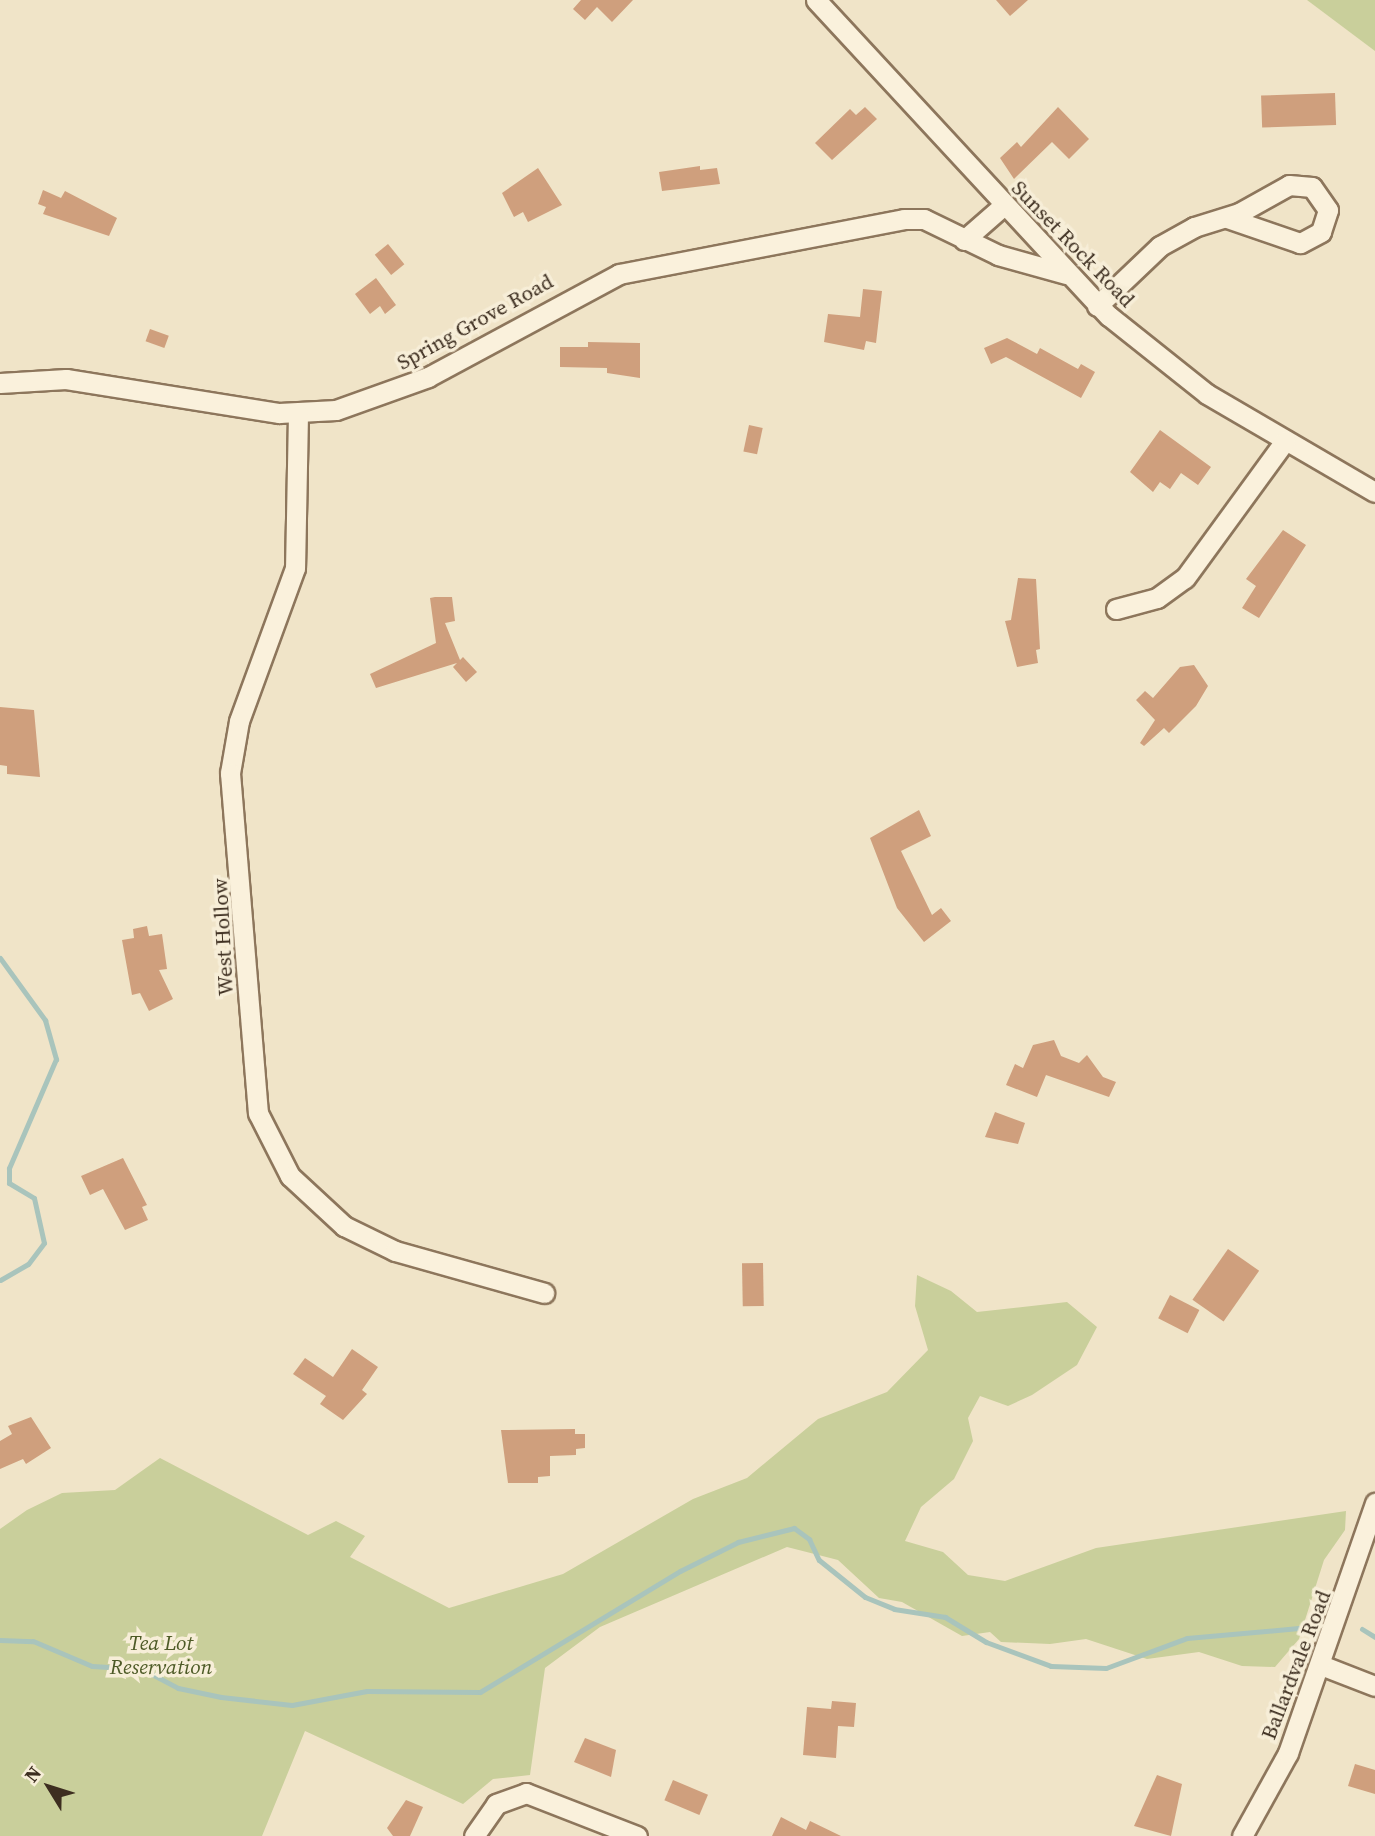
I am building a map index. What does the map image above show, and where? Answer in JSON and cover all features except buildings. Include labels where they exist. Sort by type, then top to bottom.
[{"type":"street","name":"Sunset Rock Road","points":[[816,0],[1097,306],[1183,378],[1375,492]]},
{"type":"street","points":[[1097,306],[1160,246],[1227,218],[1294,184],[1317,189],[1328,210],[1321,232],[1300,243],[1227,218]]},
{"type":"street","points":[[964,240],[1004,205]]},
{"type":"street","name":"Spring Grove Road","points":[[0,383],[81,380],[299,414],[358,405],[408,386],[619,274],[904,219],[924,219],[964,240],[1066,274]]},
{"type":"street","name":"West Hollow","points":[[299,414],[295,568],[240,721],[230,773],[258,1113],[290,1176],[344,1226],[420,1259],[544,1293]]},
{"type":"street","points":[[1116,609],[1157,598],[1185,578],[1285,441]]},
{"type":"street","name":"Ballardvale Road","points":[[1242,1836],[1288,1753],[1321,1665],[1375,1503]]},
{"type":"street","points":[[1321,1665],[1375,1686]]},
{"type":"street","points":[[474,1836],[496,1804],[526,1793],[637,1836]]},
{"type":"green space","points":[[1307,0],[1375,0],[1375,51]]},
{"type":"green space","name":"Tea Lot Reservation","points":[[917,1275],[951,1291],[977,1312],[1067,1302],[1097,1327],[1077,1365],[1032,1395],[1008,1406],[980,1396],[968,1418],[973,1441],[954,1479],[921,1507],[905,1541],[943,1552],[968,1575],[1005,1581],[1096,1548],[1346,1511],[1345,1530],[1324,1560],[1299,1639],[1275,1667],[1242,1666],[1199,1652],[1147,1659],[1086,1639],[1050,1644],[1001,1642],[990,1632],[962,1636],[902,1602],[879,1598],[838,1560],[787,1547],[600,1627],[545,1668],[530,1775],[493,1779],[463,1804],[305,1731],[262,1836],[0,1836],[0,1529],[27,1510],[62,1493],[115,1490],[160,1458],[308,1535],[336,1521],[365,1536],[350,1557],[449,1608],[563,1574],[693,1499],[747,1478],[818,1419],[887,1392],[928,1350],[915,1306]]},
{"type":"waterway","points":[[0,958],[45,1020],[56,1059],[9,1168],[9,1183],[34,1198],[44,1243],[28,1264],[0,1280]]},
{"type":"waterway","points":[[0,1640],[33,1641],[92,1666],[142,1669],[178,1688],[221,1697],[292,1705],[367,1691],[480,1692],[680,1571],[738,1542],[794,1528],[809,1539],[819,1560],[865,1597],[894,1609],[945,1617],[986,1642],[1051,1666],[1106,1668],[1187,1638],[1299,1628]]},
{"type":"waterway","points":[[1362,1629],[1375,1637]]}]
